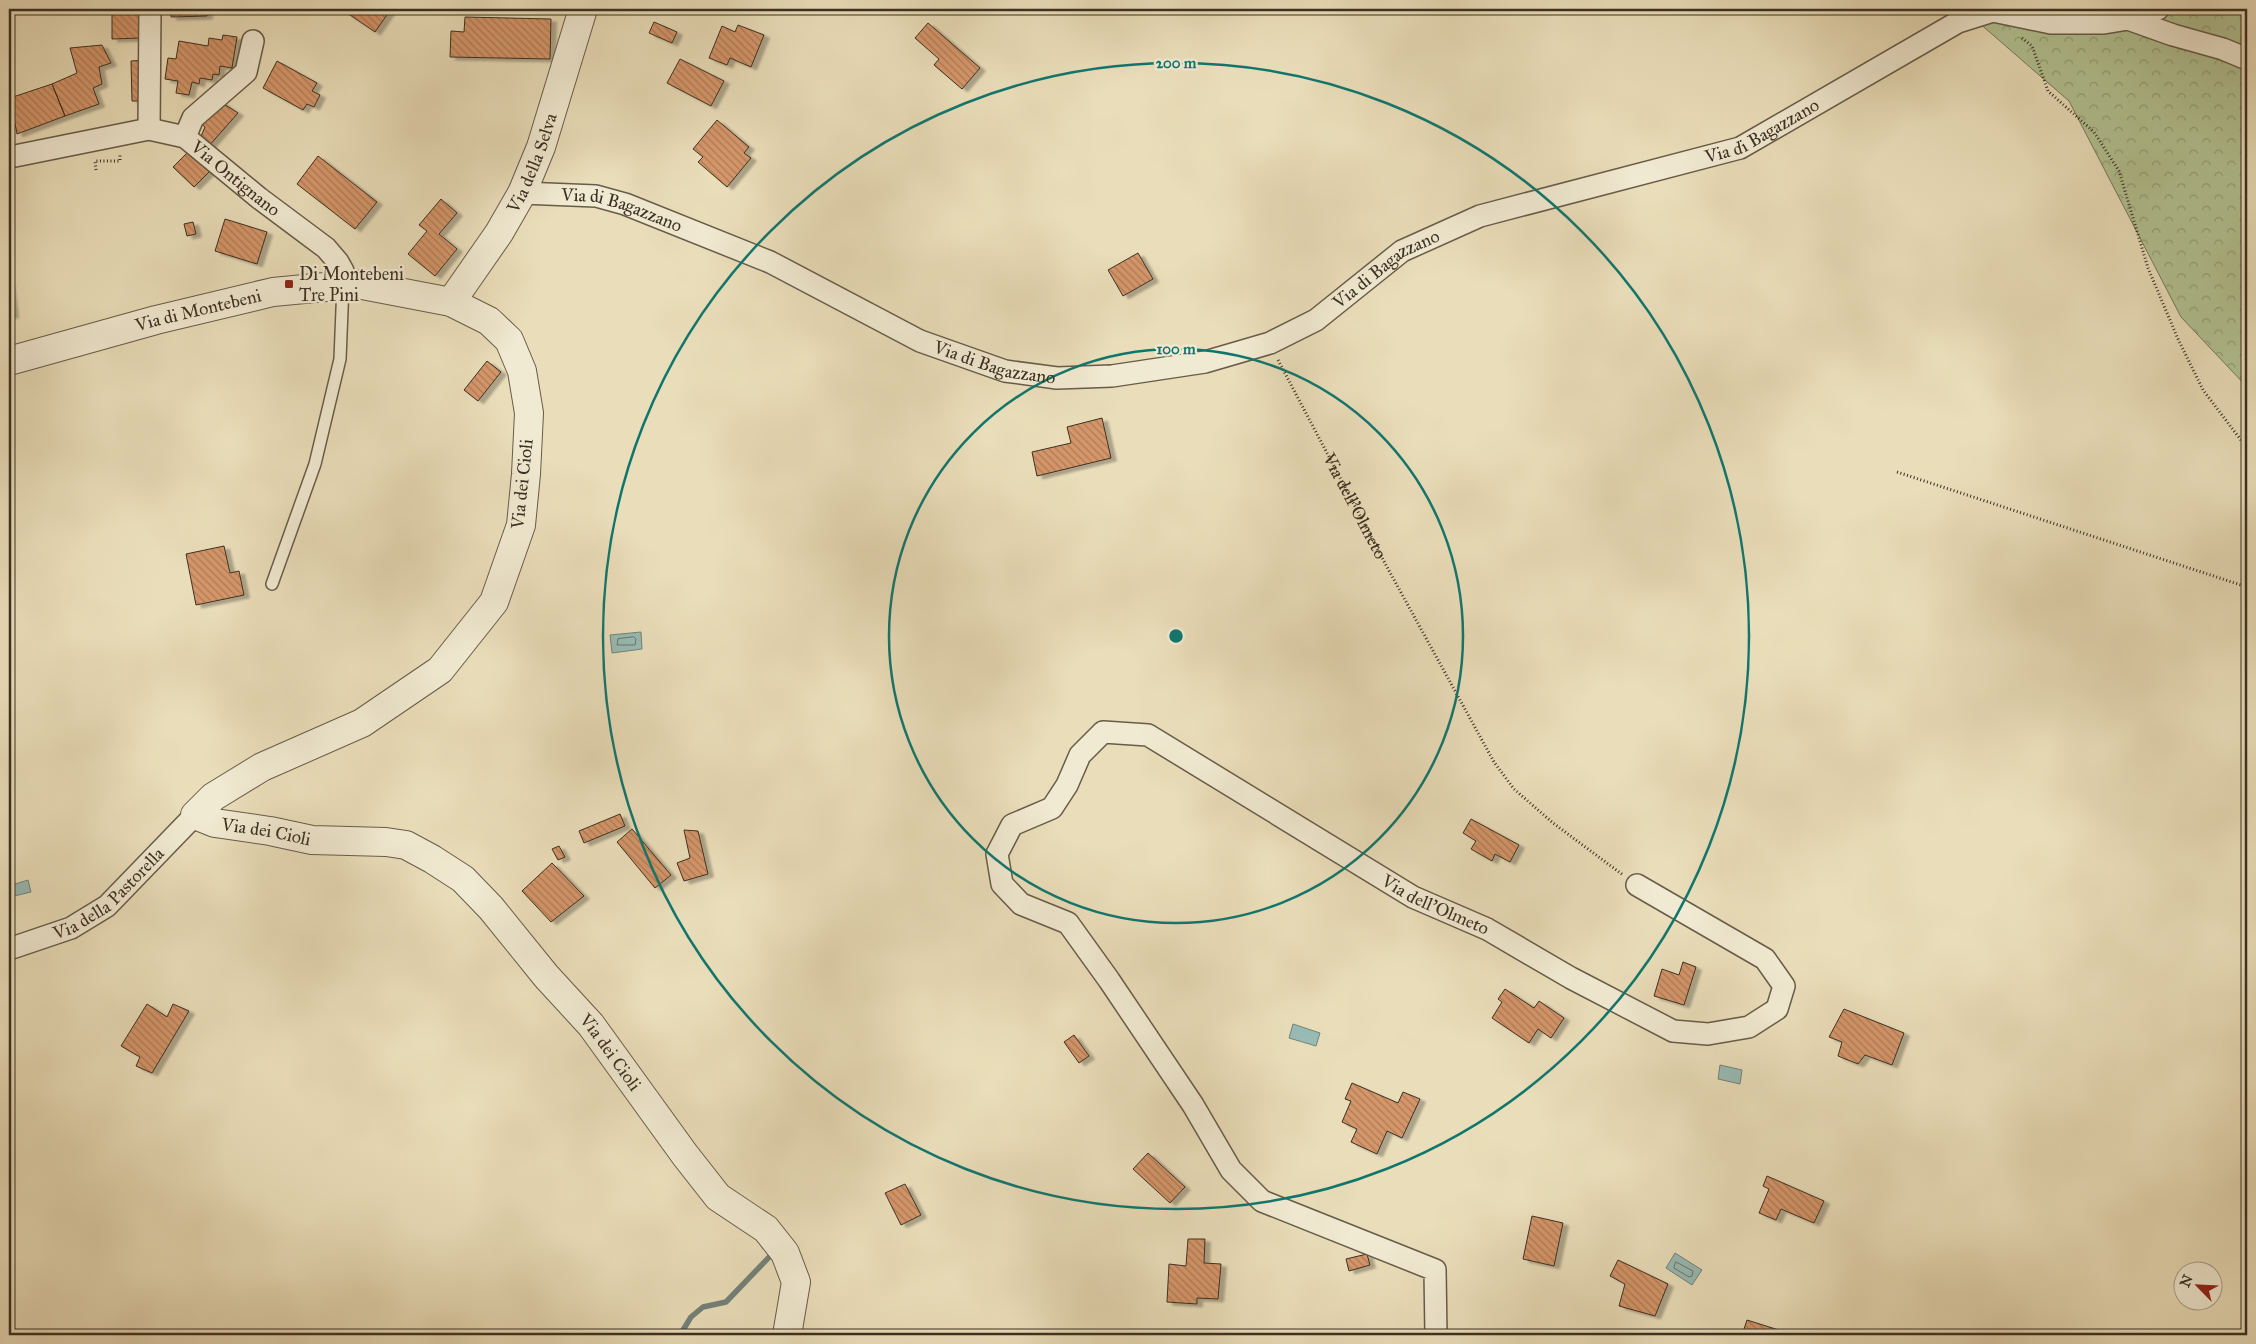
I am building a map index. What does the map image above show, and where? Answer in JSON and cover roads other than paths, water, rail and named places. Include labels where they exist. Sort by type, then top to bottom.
[{"type":"street","points":[[149,129],[150,9]]},
{"type":"street","name":"Via della Selva","points":[[451,302],[499,233],[522,193],[542,147],[584,9]]},
{"type":"street","points":[[2128,19],[2158,9]]},
{"type":"street","name":"Via di Bagazzano","points":[[522,193],[596,196],[625,204],[770,262],[920,341],[1004,371],[1058,378],[1112,376],[1205,362],[1270,343],[1316,320],[1402,251],[1480,216],[1740,148],[1958,22],[1993,11],[2051,22],[2104,22],[2128,19],[2173,35],[2223,49],[2247,59]]},
{"type":"street","points":[[185,137],[193,118],[246,72],[252,41]]},
{"type":"street","name":"Via Ontignano","points":[[9,156],[149,129],[185,137],[259,198],[326,248],[343,271],[343,285]]},
{"type":"street","name":"Via di Montebeni","points":[[9,361],[156,320],[274,292],[343,285],[366,285],[451,302]]},
{"type":"street","name":"Via dei Cioli","points":[[451,302],[489,321],[509,340],[522,371],[528,413],[526,474],[521,525],[494,602],[440,670],[362,723],[262,767],[213,797],[194,816],[215,823],[270,830],[312,840],[386,842],[406,845],[463,879],[491,908],[546,976],[592,1025],[685,1155],[718,1196],[766,1228],[785,1253],[796,1282],[787,1335]]},
{"type":"street","name":"Via dell'Olmeto","points":[[1436,1335],[1435,1270],[1262,1201],[1231,1170],[1182,1089],[1068,923],[1021,904],[1002,884],[997,854],[1012,825],[1052,808],[1067,785],[1080,755],[1103,732],[1148,735],[1413,897],[1487,929],[1571,978],[1673,1031],[1708,1034],[1749,1026],[1777,1009],[1784,986],[1765,959],[1637,885]]},
{"type":"street","name":"Via della Pastorella","points":[[9,949],[72,928],[107,906],[194,816]]},
{"type":"lane","points":[[272,584],[315,464],[340,360],[343,285]]},
{"type":"water","points":[[641,632],[642,649],[612,653],[610,635]]},
{"type":"water","points":[[28,880],[31,892],[10,897],[9,886]]},
{"type":"water","points":[[1293,1024],[1320,1033],[1316,1046],[1289,1038]]},
{"type":"water","points":[[1720,1065],[1742,1070],[1740,1084],[1718,1079]]},
{"type":"water","points":[[1675,1253],[1702,1270],[1692,1285],[1666,1268]]},
{"type":"waterway","points":[[680,1335],[691,1317],[703,1307],[726,1302],[774,1252]]},
{"type":"place","name":"Di Montebeni Tre Pini","points":[[289,284]]}]
